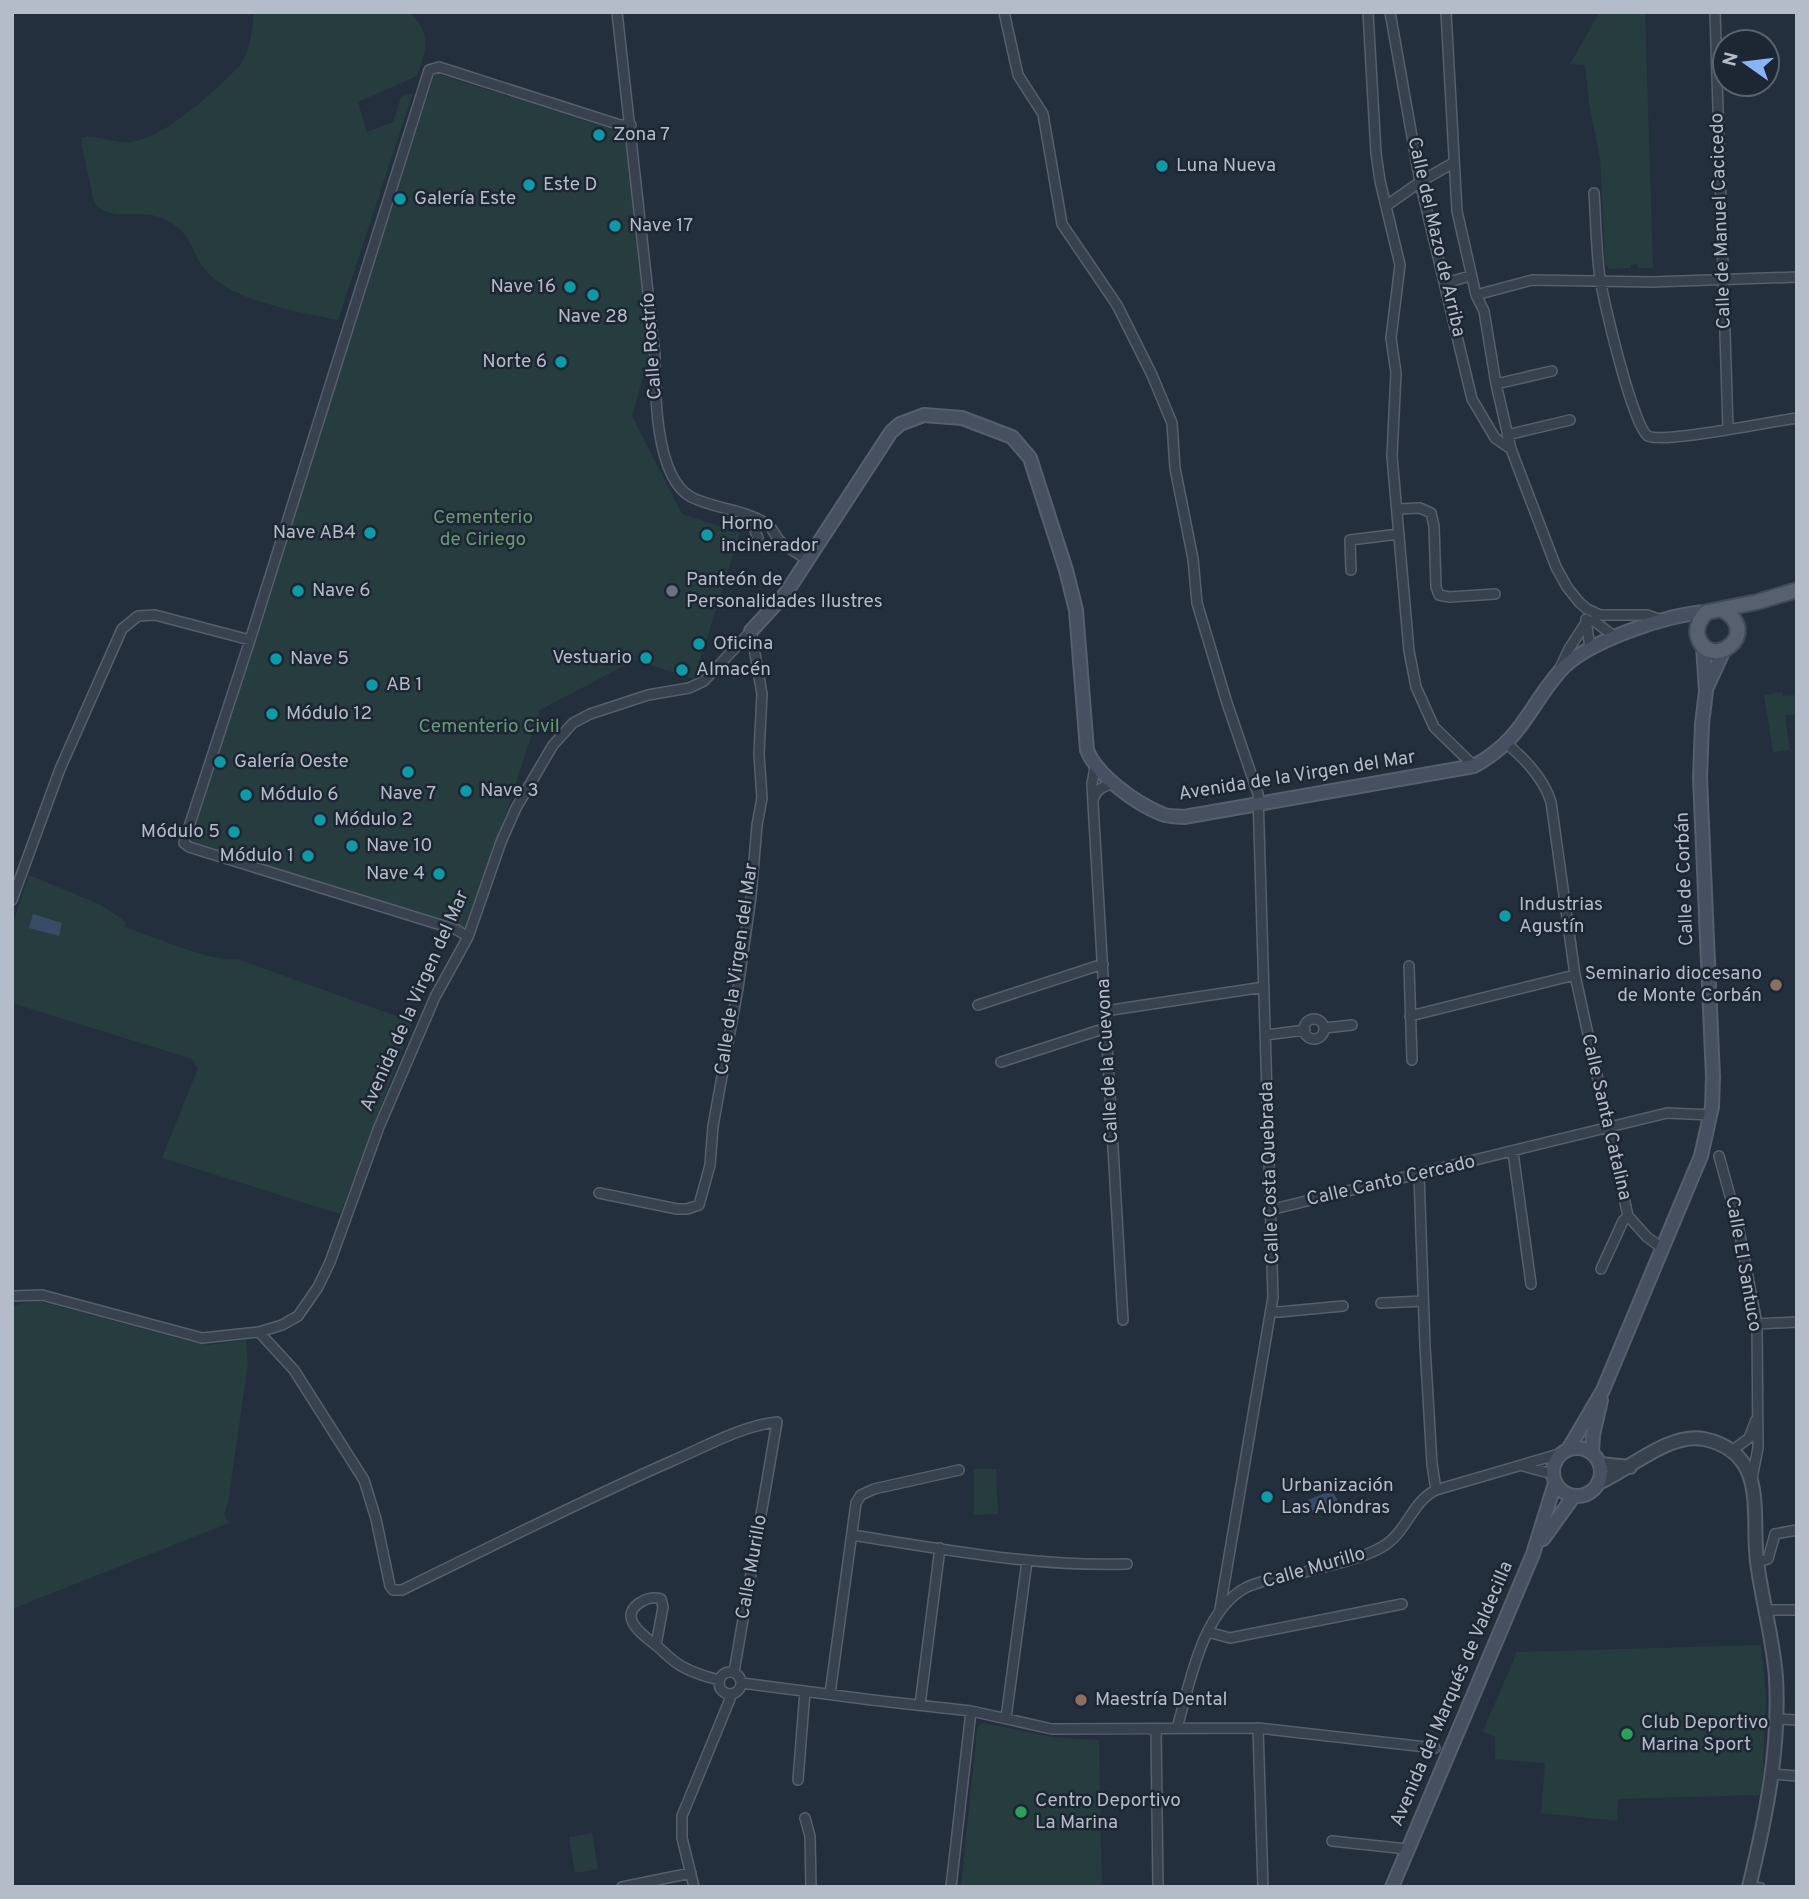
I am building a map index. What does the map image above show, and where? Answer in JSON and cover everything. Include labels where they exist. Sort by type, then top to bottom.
[{"type":"main road","name":"Avenida de la Virgen del Mar","points":[[751,631],[786,593],[880,447],[900,424],[924,415],[962,418],[1012,437],[1030,458],[1066,569],[1076,610],[1087,750],[1095,767],[1162,814],[1184,817],[1474,766],[1507,744],[1569,661],[1615,637],[1675,616],[1707,612]]},
{"type":"main road","points":[[1723,610],[1797,590]]},
{"type":"main road","points":[[1737,627],[1757,602]]},
{"type":"main road","points":[[1717,608],[1723,610],[1734,619],[1738,634],[1733,645],[1724,650],[1713,651],[1700,639],[1698,625],[1707,612],[1717,608]]},
{"type":"main road","name":"Avenida de la Virgen del Mar","points":[[1666,620],[1685,624],[1700,639]]},
{"type":"main road","name":"Calle de Corbán","points":[[1700,639],[1706,691],[1700,778],[1713,1066],[1712,1111]]},
{"type":"main road","name":"Calle de Corbán","points":[[1706,691],[1724,650]]},
{"type":"main road","points":[[1603,1390],[1593,1435],[1598,1483],[1590,1492],[1574,1496],[1565,1493],[1554,1479],[1553,1464],[1603,1390],[1701,1156],[1712,1111]]},
{"type":"main road","points":[[1564,1451],[1582,1448],[1596,1459]]},
{"type":"main road","name":"Avenida del Marqués de Valdecilla","points":[[1392,1887],[1533,1554],[1554,1479]]},
{"type":"main road","name":"Avenida del Marqués de Valdecilla","points":[[1533,1554],[1574,1496]]},
{"type":"street","name":"Calle Rostrío","points":[[617,12],[655,356],[655,395],[666,460],[673,476],[690,496],[769,525],[779,540],[806,559]]},
{"type":"street","points":[[1004,12],[1018,75],[1043,114],[1062,224],[1117,305],[1152,375],[1172,423],[1175,468],[1193,559],[1197,603],[1227,704],[1258,794],[1258,804]]},
{"type":"street","name":"Calle del Mazo de Arriba","points":[[1368,12],[1376,153],[1400,265],[1391,338],[1396,373],[1392,456],[1408,639],[1416,687],[1434,727],[1474,766]]},
{"type":"street","name":"Calle del Mazo de Arriba","points":[[1390,12],[1420,182],[1472,399],[1494,438],[1511,449]]},
{"type":"street","points":[[1446,12],[1457,211],[1470,276],[1475,295],[1485,310],[1496,384],[1511,449],[1556,567],[1579,602],[1587,621],[1590,648]]},
{"type":"street","name":"Calle de Manuel Cacicedo","points":[[1715,12],[1728,429]]},
{"type":"street","points":[[468,937],[457,930],[184,844],[429,70],[439,67],[621,125],[631,125]]},
{"type":"street","points":[[1386,206],[1453,163]]},
{"type":"street","points":[[1594,193],[1600,281],[1634,410],[1644,431],[1649,436],[1689,435],[1797,418]]},
{"type":"street","points":[[1444,283],[1470,276]]},
{"type":"street","points":[[1475,295],[1532,280],[1797,277]]},
{"type":"street","points":[[1496,384],[1552,371]]},
{"type":"street","points":[[1507,435],[1570,420]]},
{"type":"street","points":[[1398,509],[1420,508],[1431,513],[1434,526],[1436,587],[1440,595],[1448,597],[1495,594]]},
{"type":"street","points":[[750,516],[758,538]]},
{"type":"street","points":[[1351,570],[1350,540],[1399,534]]},
{"type":"street","name":"Avenida de la Virgen del Mar","points":[[1579,602],[1587,610],[1600,615],[1647,615],[1666,620]]},
{"type":"street","points":[[12,900],[60,769],[122,629],[138,615],[155,615],[250,640]]},
{"type":"street","points":[[1587,621],[1594,621],[1615,637]]},
{"type":"street","points":[[1558,673],[1587,621]]},
{"type":"street","name":"Avenida de la Virgen del Mar","points":[[12,1296],[42,1295],[202,1338],[259,1332],[282,1325],[298,1316],[318,1287],[348,1215],[382,1120],[435,997],[468,937],[516,808],[537,770],[573,723],[609,707],[648,695],[689,688],[704,681],[751,631]]},
{"type":"street","name":"Calle de la Virgen del Mar","points":[[599,1192],[687,1209],[699,1205],[705,1189],[718,1094],[738,988],[762,798],[759,754],[762,694],[751,631]]},
{"type":"street","name":"Calle Santa Catalina","points":[[1507,744],[1537,775],[1548,792],[1575,975],[1628,1216],[1647,1237],[1662,1248]]},
{"type":"street","name":"Calle de la Cuevona","points":[[1095,767],[1092,784],[1123,1320]]},
{"type":"street","points":[[1093,803],[1097,792],[1115,783]]},
{"type":"street","name":"Calle Costa Quebrada","points":[[1258,804],[1273,1283],[1263,1362]]},
{"type":"street","points":[[978,1005],[1103,964]]},
{"type":"street","points":[[1409,966],[1412,1060]]},
{"type":"street","points":[[1410,1016],[1575,975]]},
{"type":"street","points":[[1105,1011],[1264,987]]},
{"type":"street","points":[[1314,1019],[1321,1021],[1324,1028],[1322,1036],[1315,1039],[1308,1037],[1304,1030],[1307,1023],[1314,1019]]},
{"type":"street","points":[[1324,1028],[1352,1026]]},
{"type":"street","points":[[1001,1062],[1106,1028]]},
{"type":"street","points":[[1266,1035],[1304,1030]]},
{"type":"street","name":"Calle Canto Cercado","points":[[1270,1210],[1667,1113],[1712,1111]]},
{"type":"street","points":[[1513,1152],[1531,1284]]},
{"type":"street","name":"Calle El Santuco","points":[[1719,1156],[1736,1216],[1757,1324],[1758,1448],[1750,1461]]},
{"type":"street","points":[[1419,1175],[1423,1301],[1432,1464],[1436,1490]]},
{"type":"street","name":"Calle Santa Catalina","points":[[1601,1269],[1623,1221],[1628,1216]]},
{"type":"street","points":[[1381,1303],[1423,1301]]},
{"type":"street","points":[[1271,1311],[1343,1306]]},
{"type":"street","points":[[1757,1324],[1797,1322]]},
{"type":"street","name":"Calle Murillo","points":[[259,1332],[295,1370],[364,1480],[393,1590],[402,1590],[633,1478],[716,1442],[765,1423],[777,1422],[734,1672]]},
{"type":"street","name":"Calle Murillo","points":[[1177,1728],[1196,1663],[1220,1609],[1263,1362]]},
{"type":"street","points":[[1730,1452],[1749,1438],[1758,1416]]},
{"type":"street","points":[[1598,1483],[1666,1445],[1682,1439],[1701,1439],[1722,1445],[1730,1452],[1750,1461],[1757,1562],[1776,1676],[1773,1774],[1749,1886],[1761,1887]]},
{"type":"street","name":"Calle Murillo","points":[[1220,1609],[1245,1588],[1383,1547],[1397,1535],[1427,1494],[1564,1451]]},
{"type":"street","points":[[1596,1459],[1630,1467]]},
{"type":"street","points":[[1521,1466],[1554,1479]]},
{"type":"street","points":[[830,1694],[856,1503],[862,1495],[874,1489],[959,1470]]},
{"type":"street","points":[[1757,1562],[1768,1559],[1775,1534],[1797,1530]]},
{"type":"street","points":[[852,1535],[1027,1561],[1080,1566],[1127,1564]]},
{"type":"street","points":[[919,1705],[940,1548]]},
{"type":"street","points":[[1006,1718],[1027,1561]]},
{"type":"street","name":"Calle Murillo","points":[[1228,1570],[1231,1580],[1245,1588]]},
{"type":"street","points":[[656,1645],[663,1607],[662,1599],[657,1597],[641,1602],[630,1615],[636,1629],[681,1666],[719,1680]]},
{"type":"street","points":[[1208,1632],[1230,1638],[1402,1604]]},
{"type":"street","points":[[1765,1611],[1797,1610]]},
{"type":"street","points":[[694,1887],[682,1838],[682,1816],[730,1694],[739,1689],[742,1683],[740,1676],[734,1672],[726,1672],[719,1680]]},
{"type":"street","points":[[719,1680],[721,1689],[730,1694]]},
{"type":"street","points":[[742,1683],[971,1711],[1052,1729],[1258,1728],[1435,1748]]},
{"type":"street","points":[[798,1780],[805,1691]]},
{"type":"street","points":[[951,1887],[971,1711]]},
{"type":"street","points":[[1776,1719],[1797,1720]]},
{"type":"street","points":[[1258,1728],[1263,1887]]},
{"type":"street","points":[[1156,1730],[1158,1887]]},
{"type":"street","points":[[1773,1774],[1797,1776]]},
{"type":"street","points":[[804,1818],[810,1836],[811,1887]]},
{"type":"street","name":"Avenida del Marqués de Valdecilla","points":[[1332,1841],[1407,1850]]},
{"type":"street","points":[[622,1887],[691,1873]]},
{"type":"green space","points":[[254,12],[410,12],[425,35],[425,49],[417,76],[358,102],[367,132],[393,122],[401,97],[413,93],[338,320],[271,305],[237,293],[211,276],[199,261],[188,239],[175,225],[146,214],[108,212],[94,202],[81,142],[83,137],[130,142],[144,139],[174,123],[240,66],[248,47]]},
{"type":"green space","points":[[1600,12],[1645,12],[1653,268],[1638,268],[1637,264],[1631,265],[1630,268],[1609,269],[1605,264],[1600,158],[1589,103],[1585,65],[1570,64]]},
{"type":"green space","name":"Cementerio de Ciriego","points":[[435,73],[626,134],[649,356],[632,416],[682,514],[740,533],[694,679],[635,660],[540,710],[468,928],[465,929],[189,841]]},
{"type":"green space","points":[[1782,692],[1783,696],[1794,695],[1796,714],[1785,715],[1790,750],[1773,752],[1764,695]]},
{"type":"green space","points":[[29,875],[101,905],[126,922],[125,927],[199,953],[237,959],[413,1022],[340,1214],[162,1158],[198,1068],[192,1059],[12,1003],[12,926]]},
{"type":"green space","points":[[35,1300],[209,1345],[246,1340],[248,1363],[228,1503],[224,1514],[229,1523],[12,1609],[12,1306]]},
{"type":"green space","points":[[974,1469],[996,1469],[998,1514],[974,1515]]},
{"type":"green space","name":"Club Deportivo Marina Sport","points":[[1761,1645],[1766,1696],[1762,1795],[1618,1799],[1617,1821],[1541,1813],[1545,1763],[1495,1759],[1495,1737],[1483,1731],[1517,1652]]},
{"type":"green space","name":"Centro Deportivo La Marina","points":[[983,1723],[1052,1737],[1099,1740],[1102,1887],[961,1885],[977,1731],[978,1726]]},
{"type":"green space","points":[[592,1833],[598,1869],[575,1873],[569,1837]]},
{"type":"water","points":[[33,914],[62,923],[59,936],[29,928]]},
{"type":"water","points":[[1332,1490],[1338,1501],[1313,1512],[1308,1500]]},
{"type":"place","name":"Zona 7","points":[[599,135]]},
{"type":"place","name":"Luna Nueva","points":[[1162,166]]},
{"type":"place","name":"Este D","points":[[529,185]]},
{"type":"place","name":"Galería Este","points":[[400,199]]},
{"type":"place","name":"Nave 17","points":[[615,226]]},
{"type":"place","name":"Nave 16","points":[[570,287]]},
{"type":"place","name":"Nave 28","points":[[593,295]]},
{"type":"place","name":"Norte 6","points":[[561,362]]},
{"type":"place","name":"Nave AB4","points":[[370,533]]},
{"type":"place","name":"Horno incinerador","points":[[707,535]]},
{"type":"place","name":"Nave 6","points":[[298,591]]},
{"type":"place","name":"Panteón de Personalidades Ilustres","points":[[672,591]]},
{"type":"place","name":"Oficina","points":[[699,644]]},
{"type":"place","name":"Vestuario","points":[[646,658]]},
{"type":"place","name":"Nave 5","points":[[276,659]]},
{"type":"place","name":"Almacén","points":[[682,670]]},
{"type":"place","name":"AB 1","points":[[372,685]]},
{"type":"place","name":"Módulo 12","points":[[272,714]]},
{"type":"place","name":"Galería Oeste","points":[[220,762]]},
{"type":"place","name":"Nave 7","points":[[408,772]]},
{"type":"place","name":"Nave 3","points":[[466,791]]},
{"type":"place","name":"Módulo 6","points":[[246,795]]},
{"type":"place","name":"Módulo 2","points":[[320,820]]},
{"type":"place","name":"Módulo 5","points":[[234,832]]},
{"type":"place","name":"Nave 10","points":[[352,846]]},
{"type":"place","name":"Módulo 1","points":[[308,856]]},
{"type":"place","name":"Nave 4","points":[[439,874]]},
{"type":"place","name":"Industrias Agustín","points":[[1505,916]]},
{"type":"place","name":"Seminario diocesano de Monte Corbán","points":[[1776,985]]},
{"type":"place","name":"Urbanización Las Alondras","points":[[1267,1497]]},
{"type":"place","name":"Maestría Dental","points":[[1081,1700]]},
{"type":"place","name":"Club Deportivo Marina Sport","points":[[1627,1734]]},
{"type":"place","name":"Centro Deportivo La Marina","points":[[1021,1812]]},
{"type":"park label","name":"Cementerio Civil","points":[[489,727]]}]
